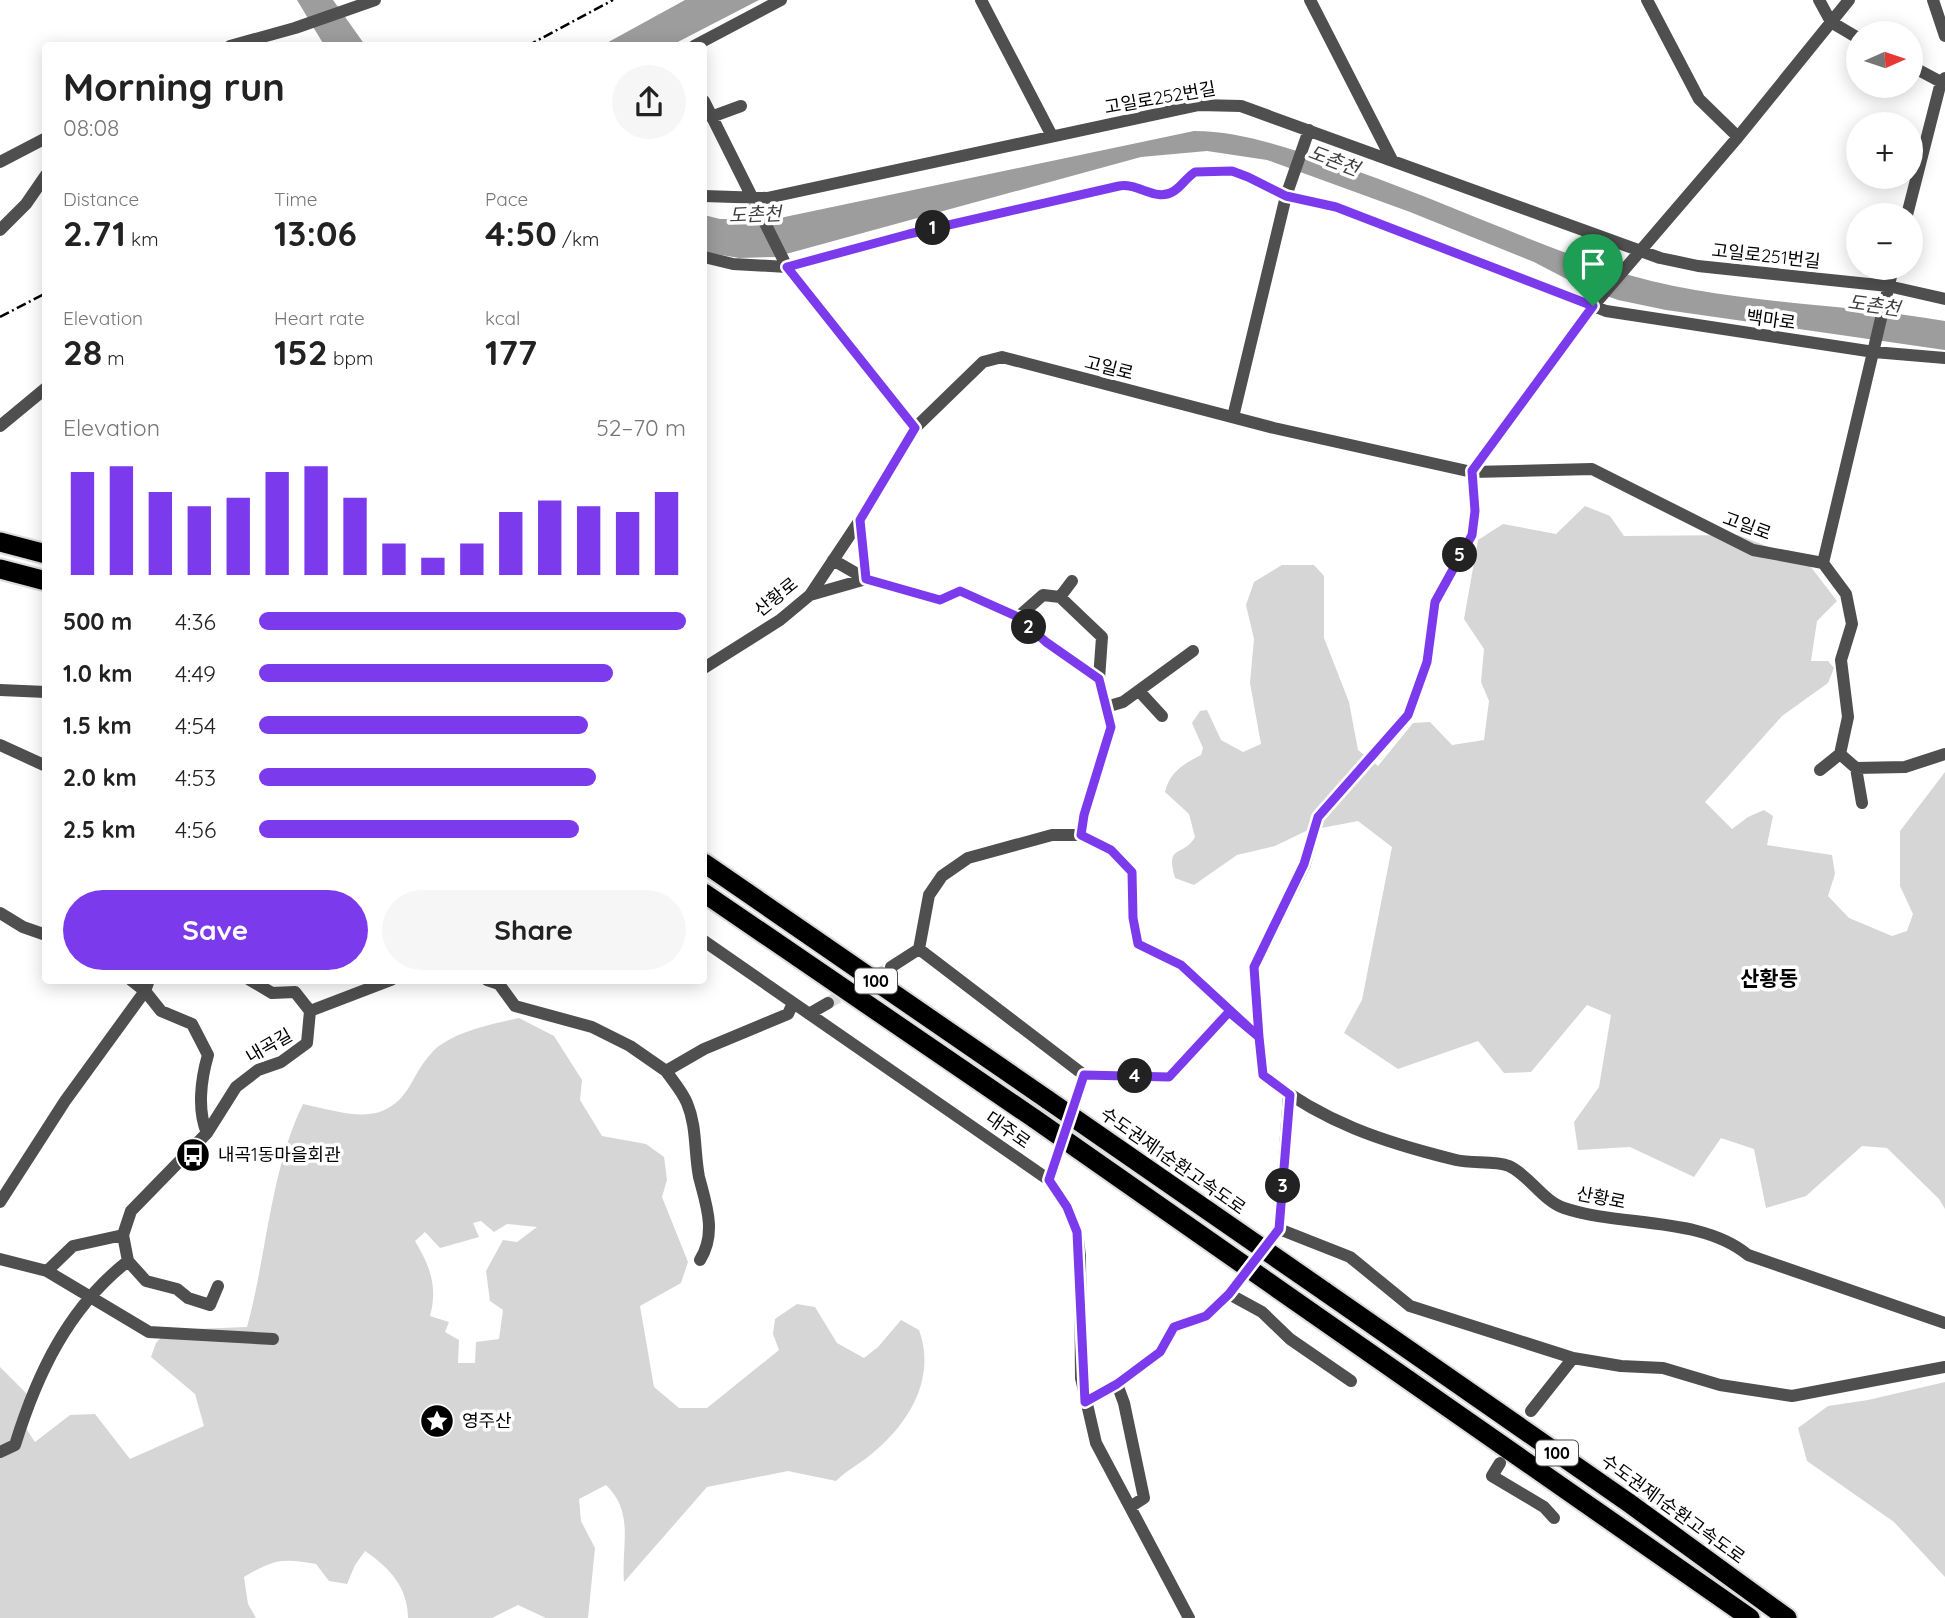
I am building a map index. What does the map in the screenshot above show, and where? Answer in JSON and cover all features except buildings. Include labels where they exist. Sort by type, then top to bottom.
[{"type":"highway","points":[[0,542],[42,553]]},
{"type":"highway","points":[[0,569],[42,580]]},
{"type":"highway","name":"수도권제1순환고속도로","points":[[707,865],[1629,1503],[1787,1618]]},
{"type":"highway","name":"100","points":[[707,895],[1035,1119],[1750,1618]]},
{"type":"street","points":[[244,42],[295,28],[375,0]]},
{"type":"street","points":[[701,42],[780,0]]},
{"type":"street","points":[[981,0],[1052,136]]},
{"type":"street","points":[[1310,0],[1392,160]]},
{"type":"street","points":[[1647,0],[1699,99],[1738,137]]},
{"type":"street","points":[[1819,0],[1831,22],[1846,31]]},
{"type":"street","points":[[1472,471],[1596,303],[1738,137],[1849,0]]},
{"type":"street","points":[[1933,0],[1945,36]]},
{"type":"street","points":[[1910,203],[1943,80],[1923,71]]},
{"type":"street","name":"고일로252번길","points":[[707,196],[752,200],[797,192],[1199,105],[1223,104],[1241,106],[1307,136],[1392,160],[1638,255]]},
{"type":"street","points":[[711,117],[741,106]]},
{"type":"street","points":[[707,108],[786,266],[915,428]]},
{"type":"street","points":[[1233,417],[1287,193],[1307,136]]},
{"type":"street","points":[[0,162],[42,140]]},
{"type":"street","name":"백마로","points":[[786,266],[909,234],[1128,184],[1153,194],[1167,194],[1176,191],[1195,172],[1232,171],[1596,303],[1693,327],[1945,358]]},
{"type":"street","points":[[0,230],[26,204],[42,181]]},
{"type":"street","name":"고일로251번길","points":[[1638,255],[1698,266],[1945,299]]},
{"type":"street","points":[[707,258],[733,264],[786,266]]},
{"type":"street","points":[[1820,771],[1840,754],[1848,717],[1841,660],[1852,624],[1846,594],[1823,563],[1890,280]]},
{"type":"street","name":"고일로","points":[[833,561],[915,428],[983,362],[1002,357],[1233,417],[1472,471],[1592,469],[1753,550],[1823,563]]},
{"type":"street","points":[[0,426],[42,391]]},
{"type":"street","name":"산황로","points":[[1472,471],[1475,511],[1472,535],[1435,602],[1427,662],[1408,715],[1318,817],[1304,864],[1254,967],[1263,1075],[1290,1095],[1357,1133],[1459,1161],[1508,1166],[1561,1208],[1614,1219],[1672,1226],[1734,1243],[1748,1255],[1945,1323]]},
{"type":"street","points":[[860,520],[866,579]]},
{"type":"street","points":[[833,561],[866,579],[940,600],[960,591],[1018,617],[1046,642],[1099,679]]},
{"type":"street","name":"산황로","points":[[707,666],[780,620],[810,595],[833,561]]},
{"type":"street","points":[[810,595],[866,579]]},
{"type":"street","points":[[1060,597],[1072,581]]},
{"type":"street","points":[[1018,617],[1043,595],[1060,597],[1102,637],[1099,679],[1111,727],[1084,815],[1081,835]]},
{"type":"street","points":[[1106,707],[1123,702],[1193,651]]},
{"type":"street","points":[[0,690],[42,692]]},
{"type":"street","points":[[1139,691],[1162,716]]},
{"type":"street","points":[[0,745],[42,764]]},
{"type":"street","points":[[1840,754],[1856,768],[1862,803]]},
{"type":"street","points":[[1856,768],[1905,767],[1945,754]]},
{"type":"street","points":[[891,967],[919,949],[929,895],[942,876],[968,858],[1052,835],[1081,835],[1111,850],[1132,872],[1133,918],[1138,944],[1181,965],[1259,1037]]},
{"type":"street","points":[[0,913],[42,933]]},
{"type":"street","name":"대주로","points":[[707,943],[1049,1180],[1067,1207],[1077,1232],[1085,1402],[1096,1443],[1189,1618]]},
{"type":"street","points":[[919,949],[1084,1075],[1169,1077],[1229,1012]]},
{"type":"street","points":[[257,984],[272,993],[295,992],[310,1011],[381,984]]},
{"type":"street","points":[[499,984],[515,1006],[592,1027],[630,1046],[666,1071],[686,1100],[695,1126],[699,1175],[708,1203],[709,1231],[705,1251],[700,1259]]},
{"type":"street","points":[[0,1202],[65,1101],[147,986],[161,1011],[192,1024],[208,1055],[203,1073],[201,1120],[207,1133]]},
{"type":"street","points":[[666,1071],[704,1049],[788,1014],[793,1003]]},
{"type":"street","points":[[809,1014],[828,1003]]},
{"type":"street","name":"내곡길","points":[[123,1235],[131,1211],[207,1133],[236,1087],[258,1070],[281,1062],[307,1043],[310,1011]]},
{"type":"street","points":[[1049,1180],[1084,1075]]},
{"type":"street","points":[[1085,1402],[1117,1384],[1160,1352],[1174,1327],[1206,1316],[1229,1294],[1279,1229],[1290,1095]]},
{"type":"street","points":[[1279,1229],[1350,1257],[1410,1306],[1573,1358],[1621,1366],[1663,1368],[1720,1385],[1792,1396],[1945,1367]]},
{"type":"street","points":[[47,1271],[73,1247],[123,1235],[128,1261],[146,1282],[177,1289],[188,1298],[210,1305],[218,1286]]},
{"type":"street","points":[[0,1259],[47,1271],[149,1332],[273,1339]]},
{"type":"street","points":[[0,1452],[15,1445],[34,1384],[75,1316],[102,1282],[128,1261]]},
{"type":"street","points":[[1229,1294],[1262,1312],[1290,1339],[1351,1381]]},
{"type":"street","points":[[1531,1411],[1573,1358]]},
{"type":"street","points":[[1117,1384],[1124,1403],[1144,1498],[1130,1507]]},
{"type":"street","points":[[1500,1463],[1492,1476],[1544,1507],[1554,1518]]},
{"type":"shaded area","points":[[297,0],[333,0],[363,42],[322,42]]},
{"type":"shaded area","points":[[685,0],[759,0],[678,42],[608,42]]},
{"type":"shaded area","points":[[1194,131],[1211,132],[1278,145],[1328,161],[1575,256],[1651,281],[1734,296],[1945,321],[1945,350],[1666,310],[1618,300],[1580,286],[1534,262],[1410,212],[1267,160],[1207,151],[1141,157],[775,257],[739,258],[707,253],[707,216],[720,219],[775,219]]},
{"type":"shaded area","points":[[1585,506],[1610,516],[1624,536],[1738,535],[1807,562],[1837,601],[1817,621],[1811,661],[1828,661],[1834,668],[1828,683],[1782,716],[1705,802],[1732,829],[1748,817],[1764,810],[1773,816],[1767,845],[1832,855],[1835,874],[1828,896],[1849,918],[1892,936],[1907,931],[1913,914],[1900,886],[1900,831],[1945,772],[1945,1209],[1939,1199],[1887,1148],[1862,1146],[1806,1196],[1766,1208],[1754,1149],[1721,1138],[1694,1177],[1630,1147],[1578,1150],[1574,1122],[1599,1087],[1611,1015],[1587,1005],[1531,1072],[1504,1073],[1478,1041],[1398,1069],[1344,1033],[1362,1000],[1392,847],[1358,821],[1306,831],[1275,846],[1237,855],[1194,885],[1175,878],[1172,867],[1174,855],[1195,837],[1189,814],[1165,792],[1178,769],[1201,755],[1203,748],[1192,723],[1200,711],[1207,710],[1221,740],[1243,752],[1261,744],[1250,683],[1254,639],[1246,605],[1254,582],[1282,565],[1314,565],[1324,576],[1324,638],[1349,702],[1358,750],[1378,766],[1413,723],[1430,722],[1452,745],[1484,740],[1489,701],[1481,682],[1484,649],[1464,619],[1478,540],[1503,524],[1556,534]]},
{"type":"shaded area","points":[[519,1018],[554,1036],[582,1080],[580,1100],[602,1136],[646,1144],[664,1157],[667,1180],[662,1197],[688,1262],[681,1283],[640,1306],[654,1387],[679,1408],[707,1408],[779,1350],[773,1334],[775,1319],[797,1304],[815,1307],[837,1343],[864,1358],[878,1347],[901,1320],[919,1330],[924,1364],[917,1396],[909,1412],[888,1439],[836,1481],[788,1471],[707,1487],[624,1582],[625,1530],[621,1507],[606,1485],[579,1499],[581,1521],[595,1548],[588,1618],[546,1618],[518,1605],[492,1618],[408,1618],[405,1597],[396,1580],[382,1564],[365,1551],[347,1584],[329,1581],[316,1564],[295,1561],[271,1563],[244,1577],[248,1604],[256,1618],[0,1618],[0,1367],[28,1395],[25,1427],[35,1442],[70,1415],[95,1414],[130,1459],[204,1426],[195,1394],[151,1357],[156,1343],[168,1330],[247,1327],[283,1157],[303,1104],[350,1114],[378,1112],[390,1107],[402,1097],[425,1061],[438,1047],[470,1031]],"holes":[[[481,1221],[494,1232],[507,1224],[537,1227],[517,1242],[503,1240],[486,1271],[490,1301],[503,1310],[499,1339],[476,1342],[475,1363],[458,1363],[459,1340],[445,1332],[449,1322],[430,1316],[433,1286],[425,1259],[415,1241],[425,1232],[440,1248],[479,1237],[473,1223]]]},
{"type":"shaded area","points":[[1945,1382],[1945,1577],[1894,1522],[1807,1461],[1798,1428],[1828,1406],[1868,1400]]},
{"type":"tunnel","points":[[828,1003],[891,967]]},
{"type":"railway","points":[[534,42],[613,0]]},
{"type":"railway","points":[[0,317],[42,295]]},
{"type":"place","name":"내곡1동마을회관","points":[[193,1155]]},
{"type":"place","name":"영주산","points":[[437,1421]]},
{"type":"district","name":"산황동","points":[[1769,979]]},
{"type":"route","points":[[1593,306],[1336,207],[1286,196],[1232,171],[1195,172],[1184,180],[1176,191],[1167,194],[1153,194],[1128,184],[909,234],[787,267],[915,428],[860,520],[866,579],[940,600],[960,591],[1018,617],[1046,642],[1099,679],[1111,727],[1084,815],[1081,835],[1111,850],[1132,872],[1133,918],[1138,944],[1181,965],[1259,1037],[1263,1075],[1290,1095],[1279,1229],[1229,1294],[1206,1316],[1174,1327],[1160,1352],[1117,1384],[1085,1402],[1081,1378],[1080,1256],[1077,1232],[1067,1207],[1049,1180],[1084,1075],[1169,1077],[1229,1012],[1259,1037],[1254,967],[1304,864],[1318,817],[1408,715],[1427,662],[1435,602],[1472,535],[1475,511],[1472,471],[1593,306]]},
{"type":"water label","name":"도촌천","points":[[1334,160]]},
{"type":"water label","name":"도촌천","points":[[755,214]]},
{"type":"water label","name":"도촌천","points":[[1874,305]]}]
